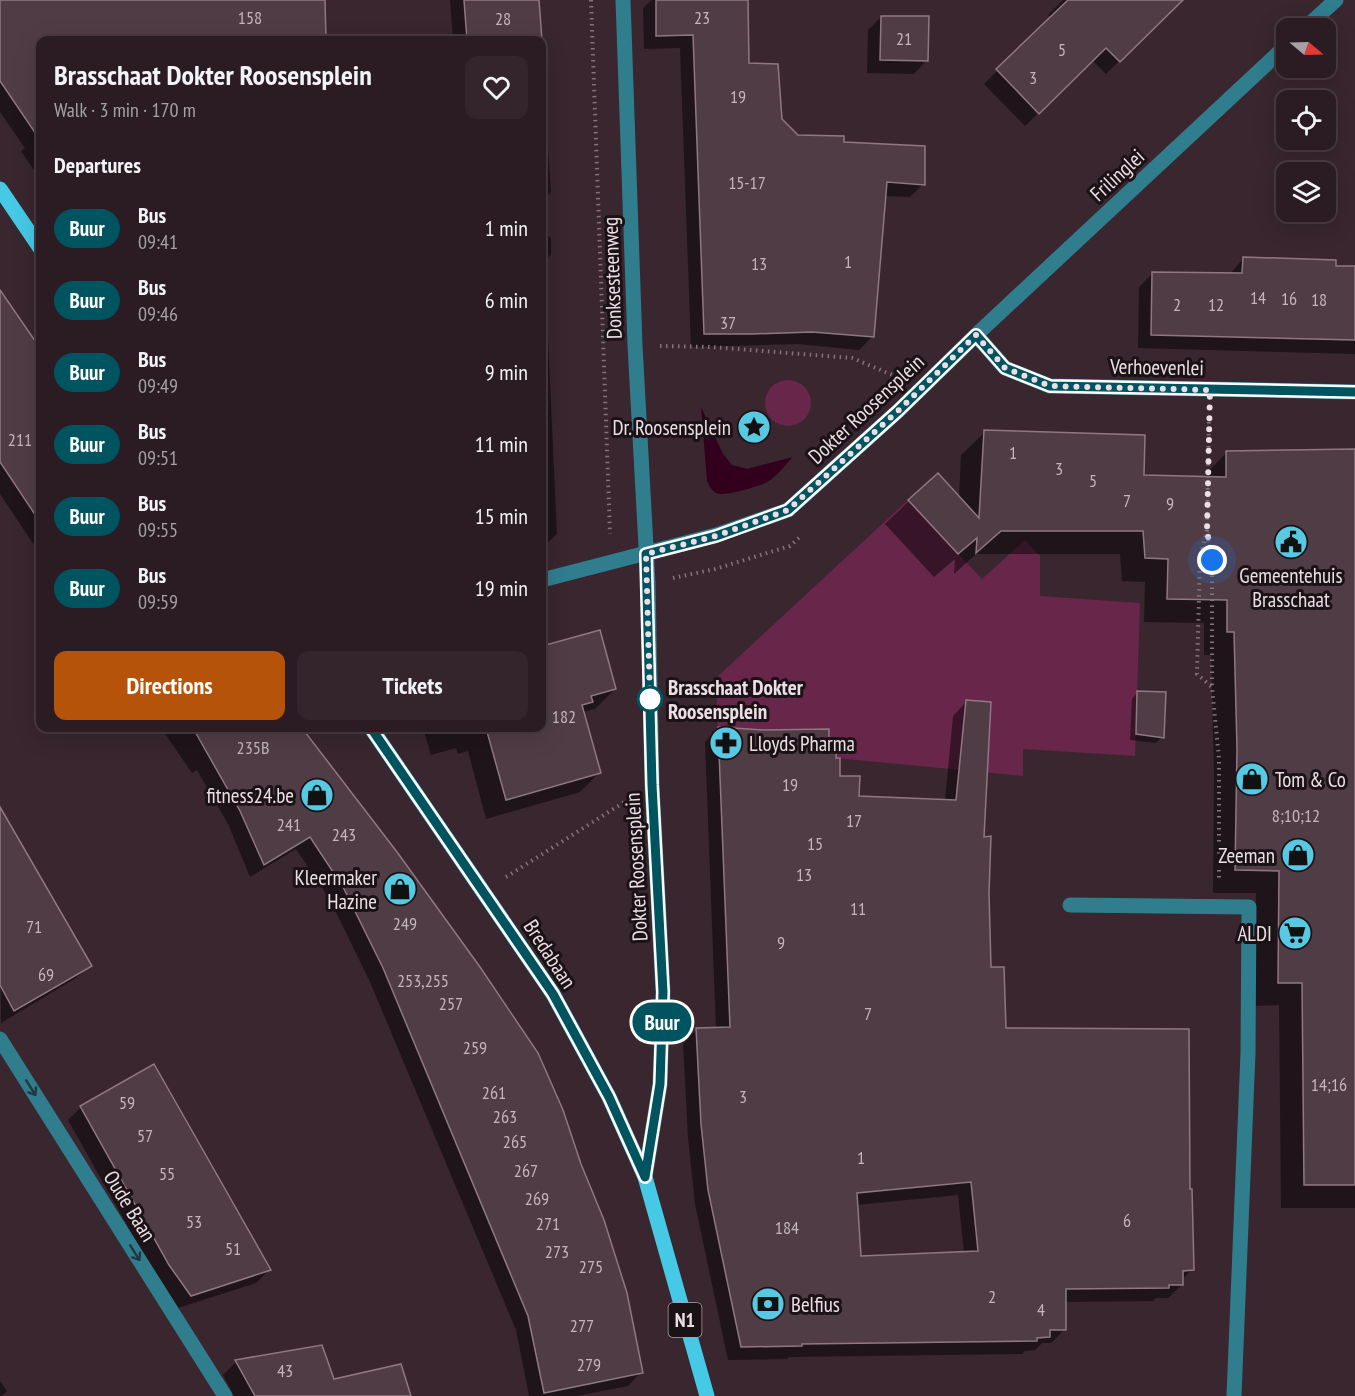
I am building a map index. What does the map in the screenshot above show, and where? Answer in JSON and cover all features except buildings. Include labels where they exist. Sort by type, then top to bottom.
[{"type":"main road","points":[[0,189],[36,242]]},
{"type":"main road","name":"Bredabaan","points":[[374,732],[553,994],[609,1097],[645,1177],[707,1396]]},
{"type":"street","name":"Donksesteenweg","points":[[623,0],[635,345],[646,554]]},
{"type":"street","points":[[1316,18],[1336,0]]},
{"type":"street","name":"Frilinglei","points":[[976,335],[1276,55]]},
{"type":"street","name":"Dokter Roosensplein","points":[[546,579],[716,536],[788,510],[976,335]]},
{"type":"street","name":"Verhoevenlei","points":[[976,335],[1005,368],[1050,386],[1355,392]]},
{"type":"street","name":"Dokter Roosensplein","points":[[645,1177],[660,1084],[663,992],[652,785],[646,554]]},
{"type":"street","points":[[1070,905],[1249,907],[1248,1053],[1234,1396]]},
{"type":"street","name":"Oude Baan","points":[[0,1039],[225,1396]]},
{"type":"path","points":[[591,0],[611,562]]},
{"type":"path","points":[[635,345],[712,347],[852,358],[921,387]]},
{"type":"path","points":[[1210,390],[1207,530],[1212,560],[1212,687],[1219,759],[1219,905]]},
{"type":"path","points":[[1207,530],[1200,558],[1197,674],[1212,687]]},
{"type":"path","points":[[483,892],[652,785]]},
{"type":"shaded area","points":[[788,380],[804,387],[811,403],[804,419],[788,426],[772,419],[765,403],[772,387]]},
{"type":"shaded area","points":[[701,407],[723,454],[732,465],[747,469],[793,457],[765,483],[730,493],[715,492],[707,481]]},
{"type":"shaded area","points":[[908,500],[982,579],[1025,540],[1040,556],[1040,596],[1140,603],[1135,756],[1023,749],[1023,776],[836,758],[837,744],[763,730],[718,727],[716,678]]},
{"type":"bus line","name":"Buur","points":[[374,732],[553,994],[609,1097],[645,1177],[660,1084],[663,992],[652,785],[646,554],[716,536],[788,510],[898,411],[976,335],[1005,368],[1050,386],[1355,392]]},
{"type":"place","name":"Dr. Roosensplein","points":[[754,427]]},
{"type":"place","name":"Gemeentehuis Brasschaat","points":[[1291,542]]},
{"type":"place","name":"Brasschaat Dokter Roosensplein","points":[[650,699]]},
{"type":"place","name":"Lloyds Pharma","points":[[726,743]]},
{"type":"place","name":"Tom & Co","points":[[1252,779]]},
{"type":"place","name":"fitness24.be","points":[[317,795]]},
{"type":"place","name":"Zeeman","points":[[1298,855]]},
{"type":"place","name":"Kleermaker Hazine","points":[[400,889]]},
{"type":"place","name":"ALDI","points":[[1295,933]]},
{"type":"place","name":"Belfius","points":[[768,1304]]},
{"type":"route","points":[[650,699],[646,554],[716,536],[788,510],[898,411],[976,335],[1005,368],[1050,386],[1210,390],[1207,530],[1212,560]]}]
